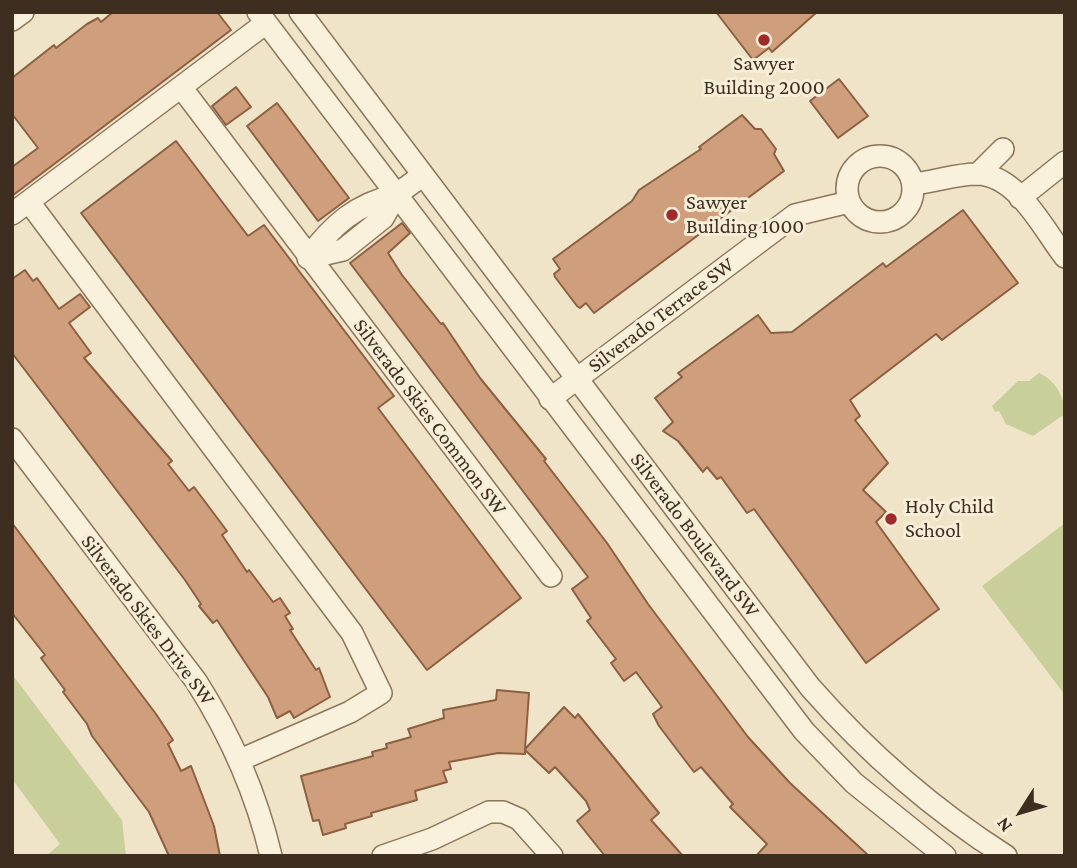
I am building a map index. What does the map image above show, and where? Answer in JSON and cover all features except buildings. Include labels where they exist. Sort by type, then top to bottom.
[{"type":"street","points":[[12,20],[23,12]]},
{"type":"street","name":"Silverado Boulevard SW","points":[[300,12],[810,687],[848,730],[930,803],[1006,856]]},
{"type":"street","points":[[240,760],[350,712],[381,693],[345,622],[20,208],[181,87],[262,18]]},
{"type":"street","name":"Silverado Boulevard SW","points":[[262,18],[804,731],[854,783],[945,856]]},
{"type":"street","name":"Silverado Skies Common SW","points":[[181,87],[551,576]]},
{"type":"street","points":[[978,174],[1003,149]]},
{"type":"street","points":[[879,156],[900,162],[913,184],[910,202],[904,211],[886,222],[864,218],[849,202],[847,192],[852,171],[868,158],[879,156]]},
{"type":"street","points":[[1020,198],[1065,162]]},
{"type":"street","points":[[913,184],[978,174],[1000,179],[1020,198],[1065,257]]},
{"type":"street","points":[[308,258],[343,250],[383,218],[396,195],[423,175]]},
{"type":"street","name":"Silverado Terrace SW","points":[[550,399],[795,215],[849,202]]},
{"type":"street","name":"Silverado Skies Drive SW","points":[[12,439],[196,681],[240,760],[261,811],[271,856]]},
{"type":"street","points":[[383,856],[432,839],[489,812],[503,813],[519,819],[552,856]]},
{"type":"green space","points":[[1039,373],[1050,380],[1058,390],[1065,414],[1033,436],[1006,424],[999,411],[995,412],[992,406],[1018,381],[1029,381]]},
{"type":"green space","points":[[1065,523],[1065,695],[982,586]]},
{"type":"green space","points":[[12,674],[122,820],[126,856],[46,856],[60,844],[12,779]]},
{"type":"place","name":"Sawyer Building 2000","points":[[764,40]]},
{"type":"place","name":"Sawyer Building 1000","points":[[672,215]]},
{"type":"place","name":"Holy Child School","points":[[891,519]]}]
